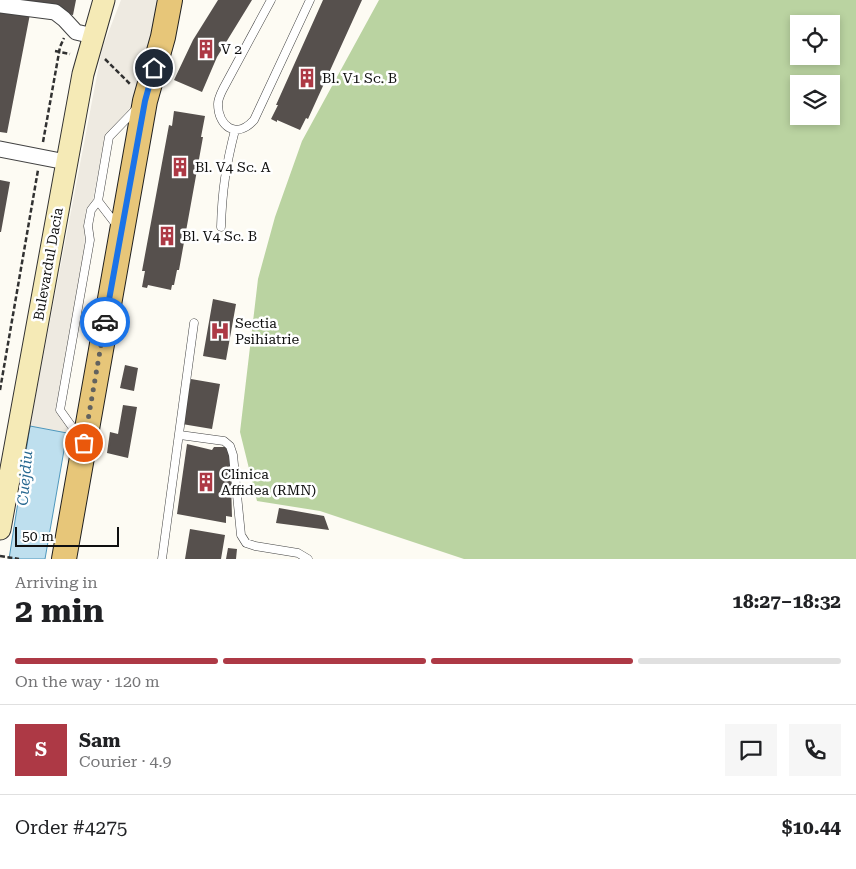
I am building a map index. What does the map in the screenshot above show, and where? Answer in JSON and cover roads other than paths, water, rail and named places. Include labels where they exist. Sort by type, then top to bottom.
[{"type":"main road","points":[[163,37],[170,0]]},
{"type":"main road","points":[[64,559],[121,232],[140,95],[163,37],[183,0]]},
{"type":"street","name":"Bulevardul Dacia","points":[[0,529],[83,74],[97,46],[104,0]]},
{"type":"street","points":[[0,5],[55,12],[76,32],[97,46]]},
{"type":"street","points":[[0,149],[66,162]]},
{"type":"lane","points":[[271,0],[223,88],[218,102],[219,112],[228,128],[236,130],[246,128],[254,120],[310,0]]},
{"type":"lane","points":[[84,443],[60,410],[90,240],[88,226],[90,210],[98,201],[109,136],[140,95]]},
{"type":"lane","points":[[221,227],[222,190],[228,157],[236,130]]},
{"type":"lane","points":[[98,201],[121,232]]},
{"type":"lane","points":[[162,559],[194,323]]},
{"type":"lane","points":[[180,435],[224,441],[230,446],[233,455],[241,535],[246,543],[298,553],[308,559]]},
{"type":"water","name":"Cuejdiu","points":[[30,426],[67,433],[45,559],[9,559]]},
{"type":"place","name":"V 2","points":[[206,49]]},
{"type":"place","name":"Bl. V1 Sc. B","points":[[307,78]]},
{"type":"place","name":"Bl. V4 Sc. A","points":[[180,167]]},
{"type":"place","name":"Bl. V4 Sc. B","points":[[167,236]]},
{"type":"place","name":"Sectia Psihiatrie","points":[[220,331]]},
{"type":"place","name":"Clinica Affidea (RMN)","points":[[206,482]]}]
